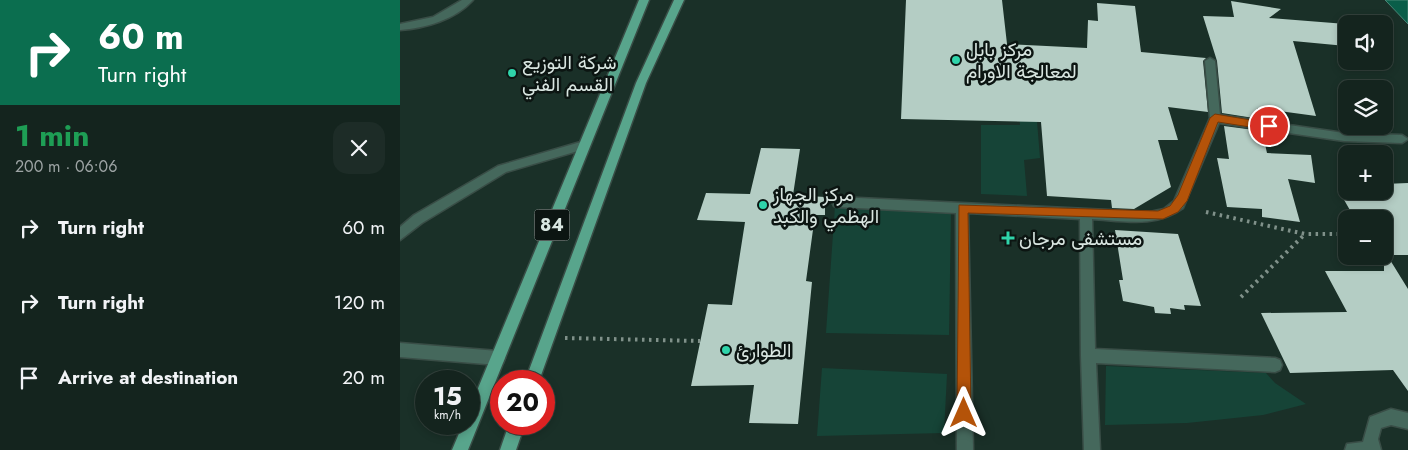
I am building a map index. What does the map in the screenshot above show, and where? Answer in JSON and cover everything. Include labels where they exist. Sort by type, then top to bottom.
[{"type":"main road","name":"84","points":[[460,450],[644,0]]},
{"type":"main road","name":"84","points":[[536,370],[641,83],[679,0]]},
{"type":"main road","points":[[508,450],[513,435]]},
{"type":"lane","points":[[400,27],[445,17],[468,0]]},
{"type":"lane","points":[[838,202],[1150,217],[1174,209],[1183,198],[1215,118],[1210,61]]},
{"type":"lane","points":[[1215,118],[1344,137],[1402,139]]},
{"type":"lane","points":[[400,235],[418,219],[502,169],[584,145]]},
{"type":"lane","points":[[962,208],[965,450]]},
{"type":"lane","points":[[1086,214],[1088,356],[1092,450]]},
{"type":"lane","points":[[400,350],[498,358]]},
{"type":"lane","points":[[1088,356],[1276,365]]},
{"type":"lane","points":[[1353,450],[1372,450],[1370,439],[1375,422],[1391,416],[1408,421]]},
{"type":"path","points":[[1206,212],[1305,234],[1338,234]]},
{"type":"path","points":[[1241,297],[1305,234]]},
{"type":"path","points":[[547,338],[700,341]]},
{"type":"shaded area","points":[[1385,0],[1408,0],[1408,24],[1387,2]]},
{"type":"shaded area","points":[[1013,48],[1031,48],[1040,158],[1024,160],[1027,196],[981,194],[981,125],[1020,125]]},
{"type":"shaded area","points":[[835,206],[951,211],[949,335],[826,333]]},
{"type":"shaded area","points":[[1106,366],[1266,373],[1275,383],[1306,404],[1263,415],[1187,423],[1105,425]]},
{"type":"shaded area","points":[[822,368],[947,374],[944,433],[817,436]]},
{"type":"building","points":[[906,0],[1002,0],[1007,44],[1087,48],[1088,20],[1098,21],[1097,3],[1135,6],[1141,52],[1206,58],[1203,61],[1208,112],[1168,107],[1178,140],[1158,140],[1171,187],[1134,209],[1112,208],[1111,200],[1047,196],[1041,122],[901,119]]},
{"type":"building","points":[[1231,1],[1281,9],[1269,18],[1338,23],[1338,45],[1293,41],[1316,116],[1257,108],[1260,119],[1222,113],[1217,61],[1203,16],[1234,17]]},
{"type":"building","points":[[1224,126],[1262,131],[1267,153],[1311,155],[1315,183],[1288,179],[1300,222],[1262,217],[1262,209],[1227,207],[1217,158],[1229,159]]},
{"type":"building","points":[[761,148],[800,149],[793,195],[825,197],[825,215],[815,215],[806,281],[812,282],[798,424],[749,423],[754,385],[691,386],[708,304],[732,305],[745,222],[697,220],[706,193],[750,194]]},
{"type":"building","points":[[1408,183],[1408,255],[1393,255],[1393,210],[1350,210],[1344,200],[1393,200],[1393,184]]},
{"type":"building","points":[[1115,230],[1178,234],[1201,306],[1184,305],[1185,310],[1170,308],[1171,314],[1155,313],[1154,307],[1123,301],[1119,280],[1123,280]]},
{"type":"building","points":[[1384,265],[1393,265],[1408,289],[1408,391],[1393,370],[1290,373],[1261,313],[1347,312],[1325,271],[1384,271]]},
{"type":"place","name":"مركز بابل لمعالجة الاورام","points":[[956,60]]},
{"type":"place","name":"شركة التوزيع القسم الفني","points":[[512,73]]},
{"type":"place","name":"مركز الجهاز الهظمي والكبد","points":[[763,205]]},
{"type":"place","name":"مستشفى مرجان","points":[[1008,238]]},
{"type":"place","name":"الطوارئ","points":[[726,350]]},
{"type":"route","points":[[964,413],[962,208],[1159,216],[1174,209],[1183,198],[1215,118],[1269,126]]}]
